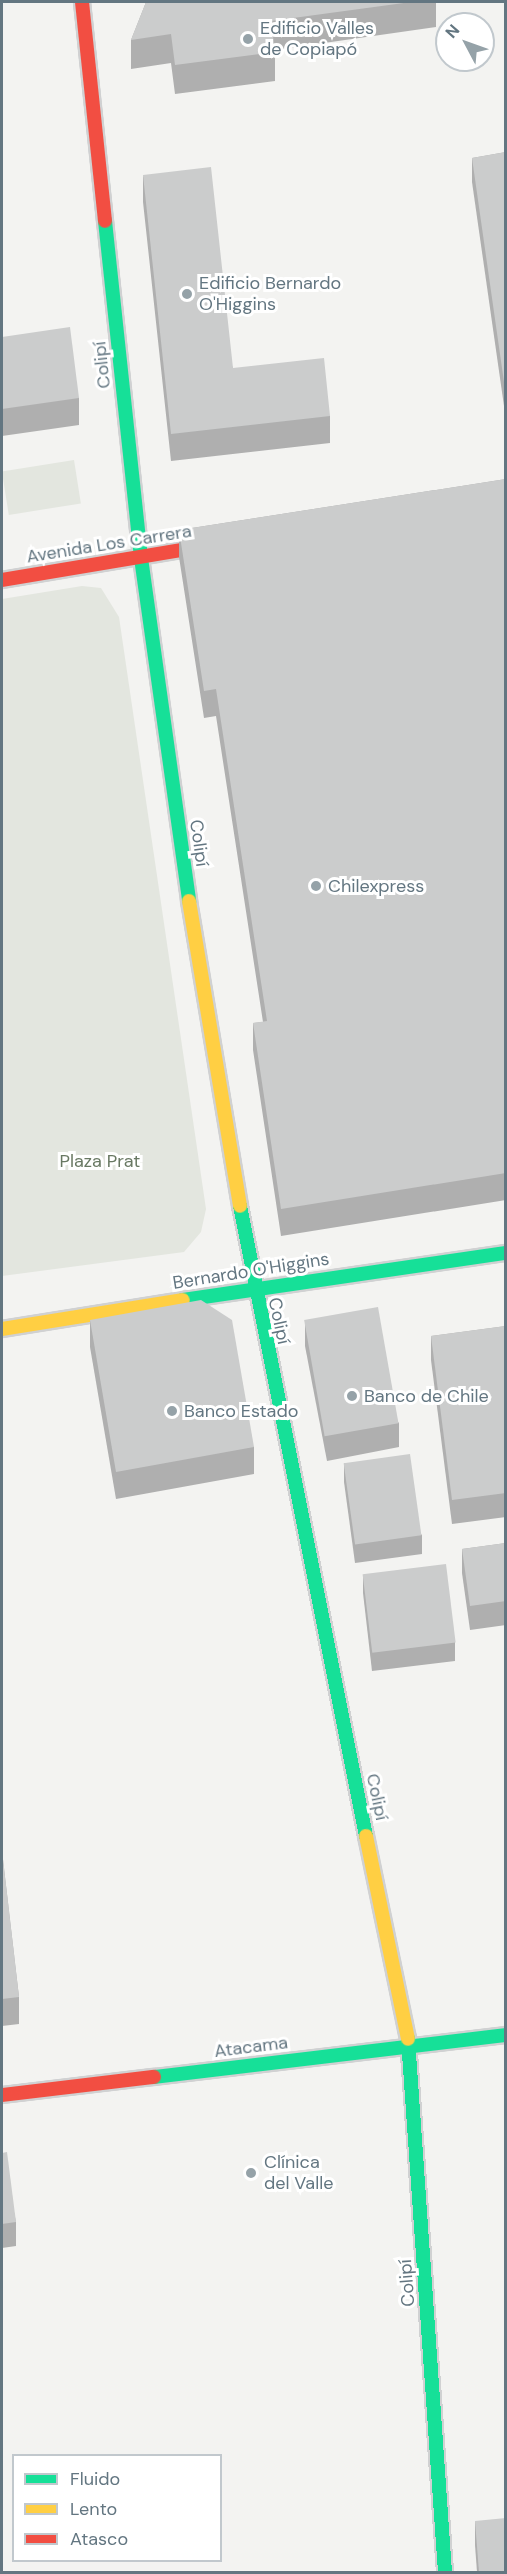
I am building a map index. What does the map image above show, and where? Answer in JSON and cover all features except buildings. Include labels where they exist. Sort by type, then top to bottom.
[{"type":"street","name":"Colipí","points":[[82,2],[141,558],[188,896],[254,1288],[409,2046],[445,2572]]},
{"type":"street","name":"Avenida Los Carrera","points":[[2,580],[235,541]]},
{"type":"street","name":"Bernardo O'Higgins","points":[[2,1329],[254,1288],[506,1253]]},
{"type":"street","name":"Atacama","points":[[2,2095],[506,2035]]},
{"type":"green space","points":[[74,460],[81,503],[9,515],[2,471]]},
{"type":"green space","name":"Plaza Prat","points":[[82,586],[101,588],[119,617],[206,1209],[201,1232],[184,1252],[2,1276],[2,599]]},
{"type":"traffic: fast","points":[[105,221],[141,558],[189,901]]},
{"type":"traffic: fast","points":[[240,1206],[366,1836]]},
{"type":"traffic: fast","points":[[183,1300],[506,1253]]},
{"type":"traffic: fast","points":[[154,2077],[506,2035]]},
{"type":"traffic: fast","points":[[408,2039],[445,2572]]},
{"type":"traffic: slow","points":[[189,901],[240,1206]]},
{"type":"traffic: slow","points":[[2,1329],[183,1300]]},
{"type":"traffic: slow","points":[[366,1836],[408,2039]]},
{"type":"traffic: jam","points":[[82,2],[105,221]]},
{"type":"traffic: jam","points":[[2,580],[223,543]]},
{"type":"traffic: jam","points":[[2,2095],[154,2077]]},
{"type":"place","name":"Edificio Valles de Copiapó","points":[[248,39]]},
{"type":"place","name":"Edificio Bernardo O'Higgins","points":[[187,294]]},
{"type":"place","name":"Chilexpress","points":[[316,886]]},
{"type":"place","name":"Banco de Chile","points":[[352,1396]]},
{"type":"place","name":"Banco Estado","points":[[172,1411]]},
{"type":"place","name":"Clínica del Valle","points":[[251,2173]]}]
